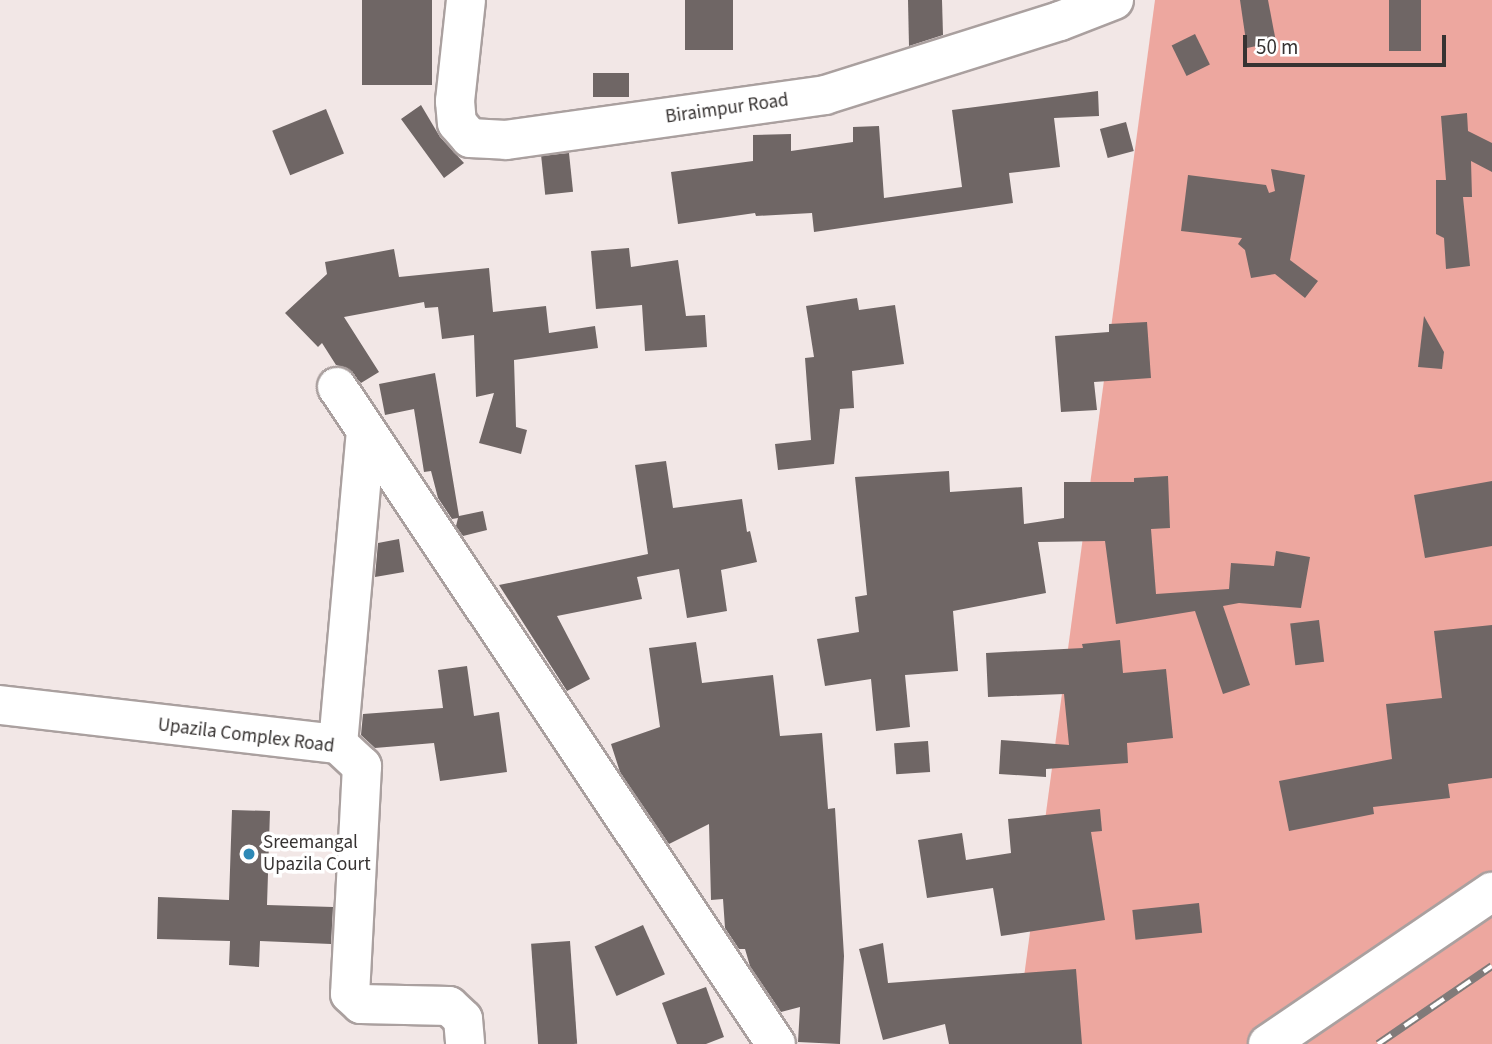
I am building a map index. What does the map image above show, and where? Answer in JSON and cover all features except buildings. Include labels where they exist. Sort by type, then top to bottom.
[{"type":"street","name":"Biraimpur Road","points":[[466,0],[455,101],[457,122],[470,138],[506,140],[825,95],[1061,11],[1114,0]]},
{"type":"street","points":[[337,387],[776,1044]]},
{"type":"street","points":[[338,744],[366,433]]},
{"type":"street","name":"Upazila Complex Road","points":[[0,705],[338,744],[362,766],[349,994],[361,1004],[449,1006],[463,1019],[465,1044]]},
{"type":"street","points":[[1268,1044],[1492,892]]},
{"type":"shaded area","points":[[1155,0],[1492,0],[1492,1044],[1015,1044]]},
{"type":"railway","points":[[1378,1044],[1492,966]]},
{"type":"place","name":"Sreemangal Upazila Court","points":[[249,854]]}]
